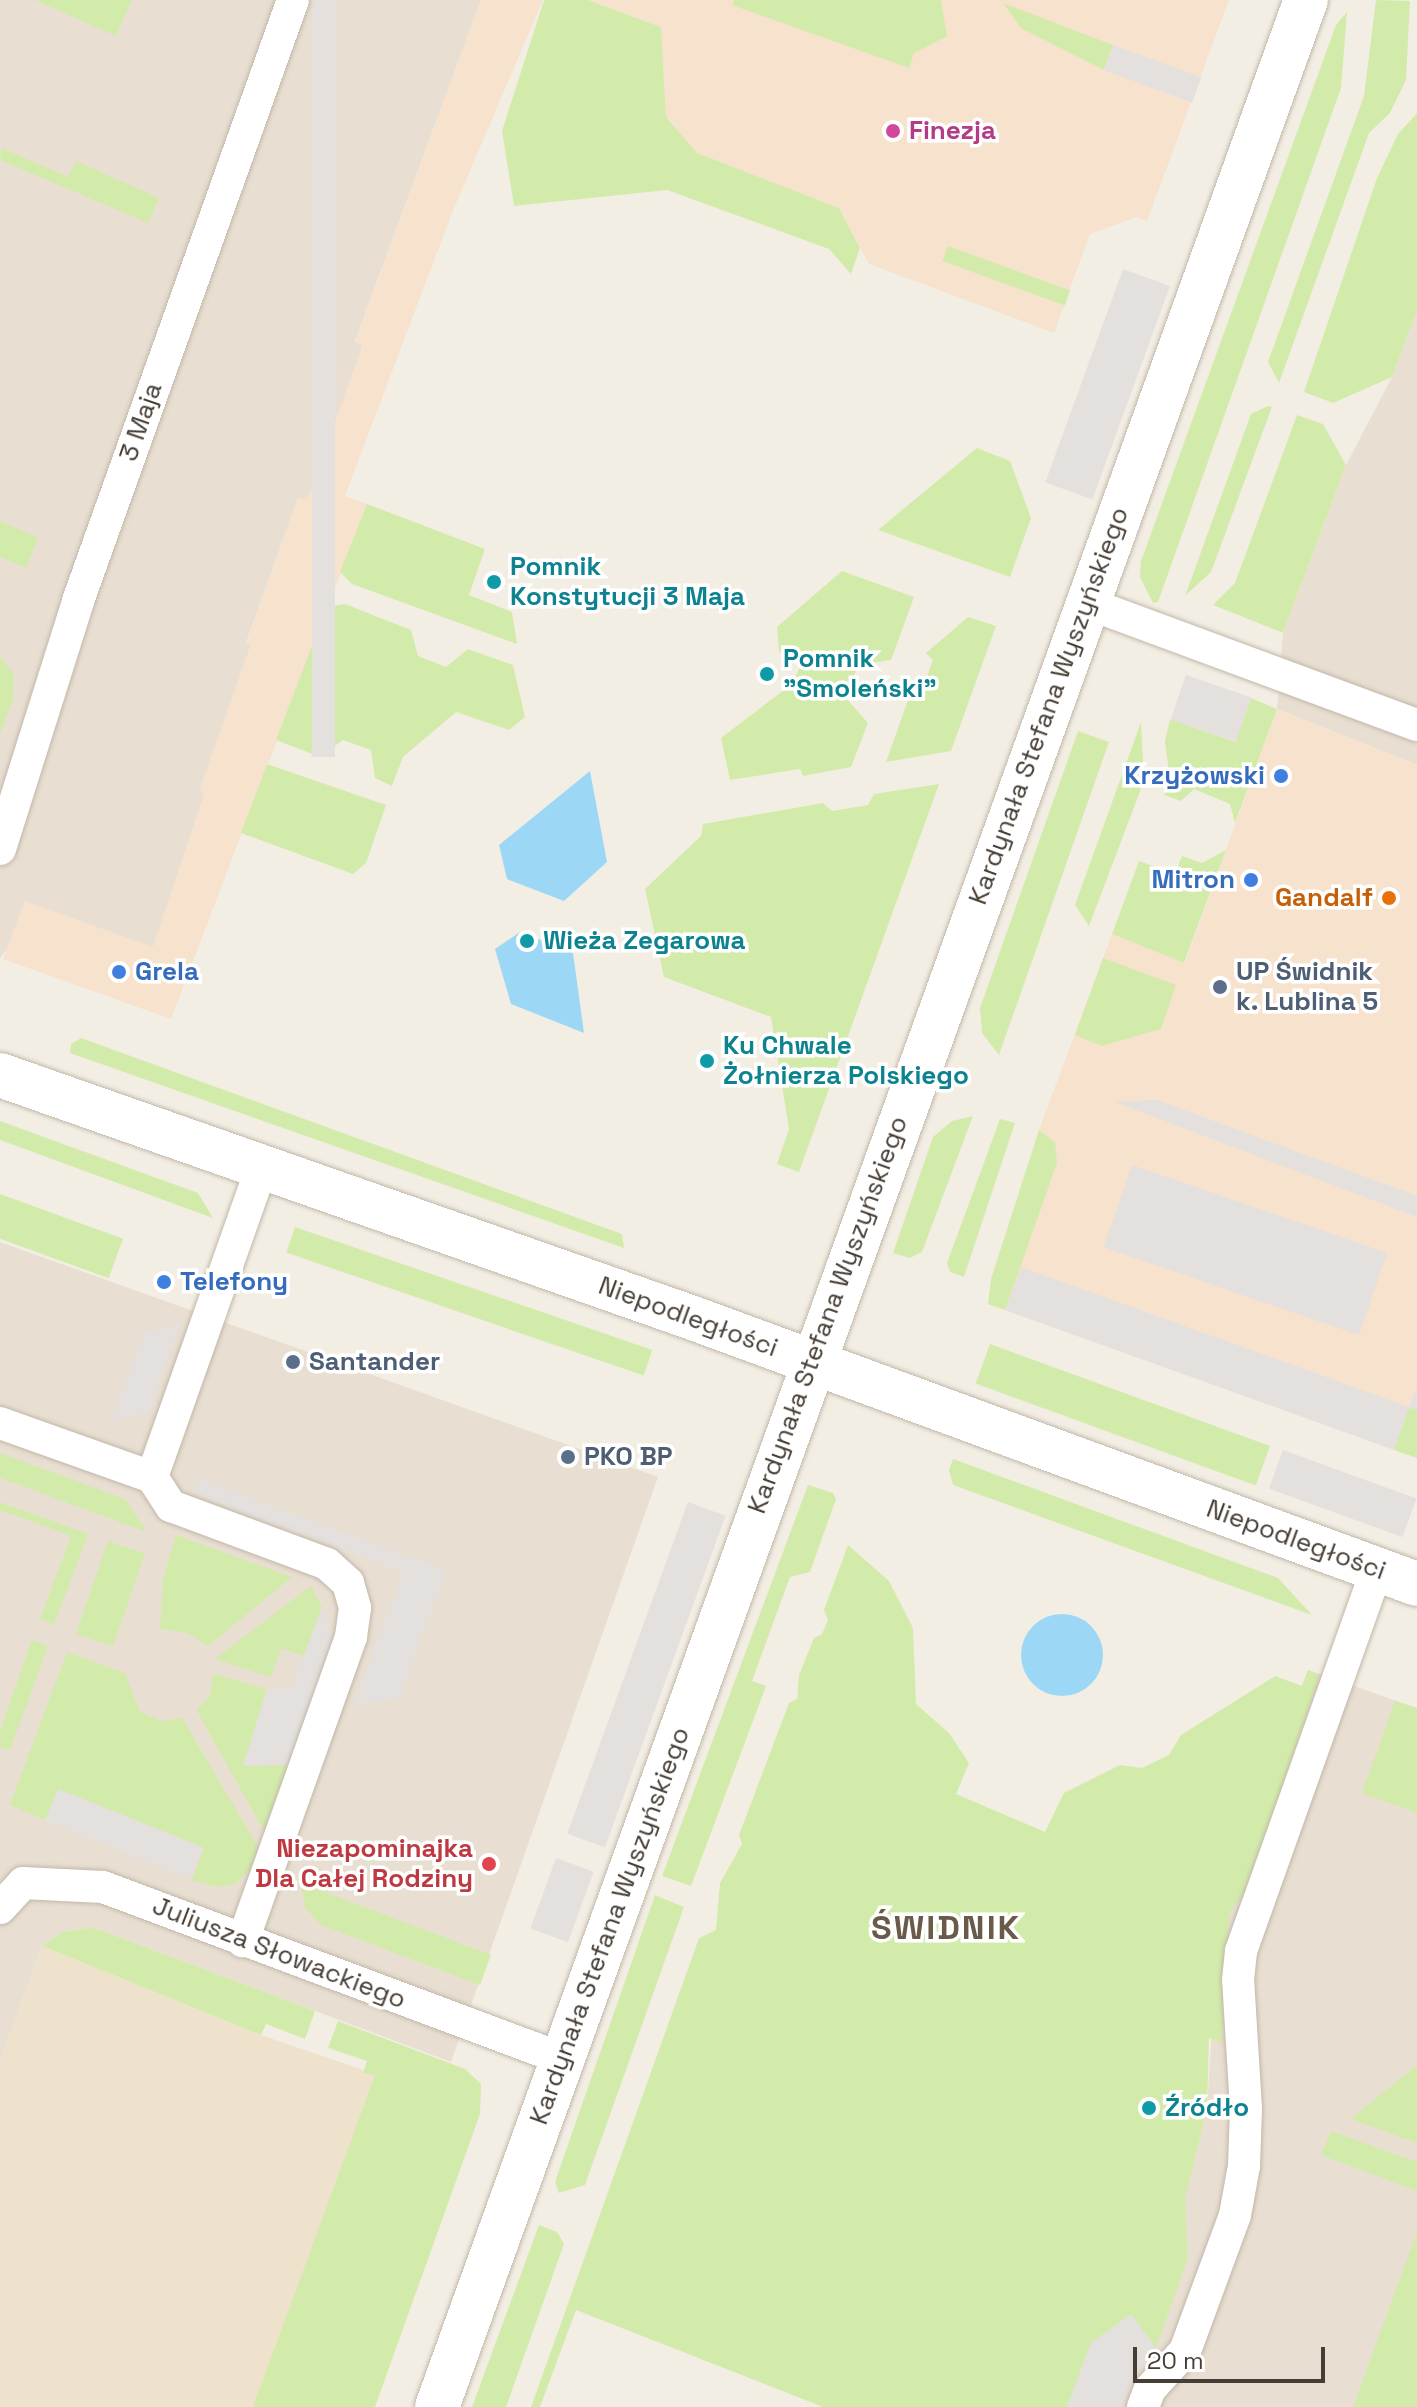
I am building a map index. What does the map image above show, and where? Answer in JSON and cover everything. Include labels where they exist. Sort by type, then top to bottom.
[{"type":"street","name":"Kardynała Stefana Wyszyńskiego","points":[[437,2407],[1306,0]]},
{"type":"street","name":"Niepodległości","points":[[0,1075],[812,1362],[1417,1584]]},
{"type":"lane","name":"3 Maja","points":[[0,849],[78,601],[293,0]]},
{"type":"lane","points":[[1087,603],[1417,725]]},
{"type":"lane","points":[[152,1477],[262,1167]]},
{"type":"lane","points":[[0,1423],[152,1477],[171,1506],[327,1564],[348,1583],[355,1608],[351,1637],[243,1941]]},
{"type":"lane","points":[[1143,2407],[1150,2389],[1185,2351],[1235,2215],[1244,2166],[1246,2109],[1238,1980],[1241,1951],[1377,1569]]},
{"type":"lane","name":"Juliusza Słowackiego","points":[[0,1908],[23,1883],[103,1887],[562,2059]]},
{"type":"shaded area","points":[[0,0],[481,0],[355,341],[363,345],[307,501],[298,498],[246,643],[251,645],[200,790],[205,793],[153,947],[9,947],[0,958]]},
{"type":"shaded area","points":[[312,0],[335,0],[335,757],[312,757]]},
{"type":"shaded area","points":[[481,0],[543,0],[452,213],[345,496],[367,504],[171,1019],[3,959],[25,901],[153,947],[205,793],[199,790],[251,646],[246,644],[298,498],[307,500],[363,345],[355,342]]},
{"type":"shaded area","points":[[588,0],[1229,0],[1147,221],[1137,217],[1090,234],[1054,333],[869,264],[839,208],[696,153],[666,117],[661,27]]},
{"type":"shaded area","points":[[1113,45],[1201,77],[1192,103],[1104,70]]},
{"type":"shaded area","points":[[1123,269],[1170,286],[1092,499],[1045,482]]},
{"type":"shaded area","points":[[1417,311],[1417,765],[1277,709],[1283,633],[1346,465],[1392,377]]},
{"type":"shaded area","points":[[1186,675],[1251,697],[1236,742],[1171,719]]},
{"type":"shaded area","points":[[1277,709],[1417,765],[1417,1457],[988,1304],[1039,1130],[1112,934],[1185,963]]},
{"type":"shaded area","points":[[1157,1100],[1417,1196],[1417,1217],[1115,1102]]},
{"type":"shaded area","points":[[1132,1165],[1387,1253],[1359,1335],[1104,1247]]},
{"type":"shaded area","points":[[0,1242],[658,1477],[451,2062],[92,1927],[62,1932],[42,1946],[0,2062]]},
{"type":"shaded area","points":[[1021,1267],[1409,1407],[1417,1386],[1417,1410],[1409,1408],[1394,1450],[1005,1310]]},
{"type":"shaded area","points":[[179,1324],[149,1412],[112,1420],[144,1333]]},
{"type":"shaded area","points":[[1283,1450],[1416,1499],[1402,1537],[1269,1489]]},
{"type":"shaded area","points":[[199,1479],[446,1571],[399,1699],[354,1704],[403,1572],[194,1494]]},
{"type":"shaded area","points":[[688,1502],[726,1516],[605,1847],[567,1834]]},
{"type":"shaded area","points":[[322,1607],[331,1639],[289,1765],[243,1766],[267,1689],[293,1687]]},
{"type":"shaded area","points":[[1308,1670],[1417,1708],[1417,2407],[1046,2407],[1076,2326],[1178,2285],[1188,2258],[1184,2200],[1207,2108],[1219,1912]]},
{"type":"shaded area","points":[[58,1789],[204,1848],[191,1879],[45,1821]]},
{"type":"shaded area","points":[[556,1858],[594,1872],[568,1942],[530,1928]]},
{"type":"shaded area","points":[[42,1946],[261,2035],[375,2074],[375,2407],[0,2407],[0,2062]]},
{"type":"shaded area","points":[[1131,2314],[1156,2348],[1134,2375],[1123,2407],[1067,2407],[1091,2343]]},
{"type":"green space","points":[[35,0],[132,0],[116,36]]},
{"type":"green space","points":[[544,0],[588,0],[661,27],[666,117],[697,153],[839,208],[860,248],[851,274],[829,249],[667,190],[514,206],[502,131]]},
{"type":"green space","points":[[734,0],[941,0],[947,36],[914,53],[909,68],[732,5]]},
{"type":"green space","points":[[1376,0],[1410,1],[1406,80],[1390,113],[1369,133],[1279,383],[1268,362],[1364,96]]},
{"type":"green space","points":[[1003,3],[1113,45],[1104,70],[1021,28]]},
{"type":"green space","points":[[1347,12],[1341,88],[1158,602],[1153,603],[1140,577],[1141,561],[1336,25]]},
{"type":"green space","points":[[1417,113],[1417,311],[1392,377],[1333,403],[1304,392],[1377,178],[1398,134]]},
{"type":"green space","points":[[2,148],[68,177],[76,161],[159,198],[148,223],[0,160]]},
{"type":"green space","points":[[948,246],[1070,290],[1065,305],[943,261]]},
{"type":"green space","points":[[1272,407],[1211,572],[1185,596],[1251,414]]},
{"type":"green space","points":[[1297,415],[1323,424],[1346,465],[1283,633],[1213,605],[1235,583]]},
{"type":"green space","points":[[977,448],[1010,461],[1031,518],[1010,577],[878,530]]},
{"type":"green space","points":[[367,504],[485,549],[469,595],[512,612],[517,644],[352,584],[340,572]]},
{"type":"green space","points":[[0,521],[38,538],[26,568],[0,557]]},
{"type":"green space","points":[[842,571],[914,597],[891,660],[858,665],[846,698],[868,723],[851,767],[803,776],[800,769],[730,780],[721,738],[793,683],[802,662],[779,651],[777,627]]},
{"type":"green space","points":[[345,604],[411,630],[418,656],[446,667],[468,649],[513,665],[525,717],[509,730],[456,712],[403,757],[392,786],[375,778],[371,750],[343,740],[320,757],[276,740],[327,607]]},
{"type":"green space","points":[[968,617],[996,626],[951,751],[886,762],[908,700],[918,701],[933,660],[926,653]]},
{"type":"green space","points":[[0,656],[14,675],[13,699],[0,734]]},
{"type":"green space","points":[[1251,698],[1277,709],[1235,823],[1230,804],[1194,789],[1181,801],[1164,795],[1170,780],[1165,741],[1170,719],[1235,742]]},
{"type":"green space","points":[[1141,722],[1144,781],[1089,926],[1075,905]]},
{"type":"green space","points":[[1078,731],[1109,742],[999,1055],[982,1033],[980,1008]]},
{"type":"green space","points":[[267,764],[386,805],[366,863],[353,874],[241,833]]},
{"type":"green space","points":[[939,784],[799,1172],[777,1164],[789,1129],[771,1017],[664,977],[645,889],[701,836],[703,824],[823,803],[832,811],[868,805],[874,794]]},
{"type":"green space","points":[[1226,850],[1184,963],[1112,934],[1139,861],[1175,874],[1182,856],[1202,863]]},
{"type":"green space","points":[[1103,958],[1176,985],[1161,1029],[1102,1046],[1075,1035]]},
{"type":"green space","points":[[81,1038],[622,1234],[624,1248],[70,1053],[71,1044]]},
{"type":"green space","points":[[973,1116],[922,1252],[910,1258],[893,1253],[933,1137],[952,1121]]},
{"type":"green space","points":[[1000,1119],[1015,1123],[964,1277],[950,1272],[947,1263]]},
{"type":"green space","points":[[0,1121],[198,1193],[213,1218],[0,1140]]},
{"type":"green space","points":[[1039,1130],[1055,1142],[1057,1163],[1005,1310],[988,1304],[991,1279]]},
{"type":"green space","points":[[0,1194],[123,1239],[109,1278],[0,1239]]},
{"type":"green space","points":[[295,1227],[652,1350],[644,1376],[286,1253]]},
{"type":"green space","points":[[990,1344],[1270,1446],[1256,1485],[976,1383]]},
{"type":"green space","points":[[1409,1407],[1417,1410],[1417,1458],[1394,1450]]},
{"type":"green space","points":[[0,1453],[125,1499],[147,1532],[0,1478]]},
{"type":"green space","points":[[953,1459],[1278,1578],[1312,1615],[953,1485],[949,1470]]},
{"type":"green space","points":[[808,1485],[833,1493],[836,1499],[810,1572],[790,1577],[752,1681],[766,1686],[691,1886],[662,1876]]},
{"type":"green space","points":[[0,1502],[88,1534],[54,1625],[40,1619],[71,1536],[0,1510]]},
{"type":"green space","points":[[176,1535],[292,1577],[208,1646],[188,1633],[160,1629],[163,1579]]},
{"type":"green space","points":[[108,1541],[145,1554],[113,1646],[76,1634]]},
{"type":"green space","points":[[848,1545],[889,1581],[913,1628],[916,1704],[949,1733],[969,1763],[956,1794],[1045,1832],[1064,1793],[1120,1765],[1142,1768],[1169,1755],[1181,1735],[1275,1676],[1302,1686],[1308,1670],[1320,1675],[1247,1890],[1229,1913],[1222,2043],[1209,2038],[1207,2108],[1185,2200],[1188,2258],[1156,2348],[1131,2315],[1091,2343],[1067,2407],[823,2407],[576,2310],[540,2407],[531,2407],[699,1938],[716,1930],[720,1883],[742,1844],[739,1835],[789,1703],[797,1699],[799,1675],[814,1638],[822,1634],[828,1620],[824,1610]]},
{"type":"green space","points":[[311,1586],[322,1607],[304,1656],[281,1648],[271,1677],[215,1659]]},
{"type":"green space","points":[[32,1640],[48,1646],[10,1750],[0,1747],[0,1730]]},
{"type":"green space","points":[[67,1652],[125,1673],[140,1712],[161,1721],[182,1718],[258,1847],[250,1869],[236,1884],[216,1887],[192,1880],[204,1848],[58,1789],[45,1820],[10,1805]]},
{"type":"green space","points":[[213,1674],[267,1689],[243,1766],[289,1765],[264,1831],[197,1711],[210,1695]]},
{"type":"green space","points":[[1395,1701],[1417,1708],[1417,1813],[1362,1793]]},
{"type":"green space","points":[[301,1883],[491,1955],[480,1985],[321,1925],[305,1908]]},
{"type":"green space","points":[[655,1895],[684,1907],[585,2185],[559,2193],[555,2182]]},
{"type":"green space","points":[[92,1927],[315,2011],[305,2039],[266,2024],[261,2035],[42,1946],[62,1932]]},
{"type":"green space","points":[[338,2021],[465,2069],[481,2084],[480,2114],[375,2407],[253,2407],[375,2075],[363,2073],[367,2061],[328,2048]]},
{"type":"green space","points":[[1417,2065],[1417,2143],[1351,2119]]},
{"type":"green space","points":[[1331,2131],[1417,2162],[1417,2191],[1321,2155]]},
{"type":"green space","points":[[539,2225],[557,2232],[564,2244],[506,2407],[472,2407]]},
{"type":"green space","points":[[1417,2232],[1417,2407],[1353,2407]]},
{"type":"water","points":[[590,771],[607,862],[564,901],[507,879],[499,845]]},
{"type":"water","points":[[520,932],[516,943],[533,950],[538,939],[573,953],[584,1033],[511,1004],[495,949]]},
{"type":"water","points":[[1062,1614],[1078,1617],[1091,1626],[1100,1639],[1103,1655],[1100,1671],[1091,1684],[1078,1693],[1062,1696],[1046,1693],[1033,1684],[1024,1671],[1021,1655],[1024,1639],[1033,1626],[1046,1617]]},
{"type":"place","name":"Finezja","points":[[893,131]]},
{"type":"place","name":"Pomnik Konstytucji 3 Maja","points":[[494,582]]},
{"type":"place","name":"Pomnik \"Smoleński\"","points":[[767,674]]},
{"type":"place","name":"Krzyżowski","points":[[1281,776]]},
{"type":"place","name":"Mitron","points":[[1251,880]]},
{"type":"place","name":"Gandalf","points":[[1389,898]]},
{"type":"place","name":"Wieża Zegarowa","points":[[527,941]]},
{"type":"place","name":"Grela","points":[[119,972]]},
{"type":"place","name":"UP Świdnik k. Lublina 5","points":[[1220,987]]},
{"type":"place","name":"Ku Chwale Żołnierza Polskiego","points":[[707,1061]]},
{"type":"place","name":"Telefony","points":[[164,1282]]},
{"type":"place","name":"Santander","points":[[293,1362]]},
{"type":"place","name":"PKO BP","points":[[568,1457]]},
{"type":"place","name":"Niezapominajka Dla Całej Rodziny","points":[[489,1864]]},
{"type":"place","name":"Źródło","points":[[1149,2108]]},
{"type":"district","name":"ŚWIDNIK","points":[[946,1928]]}]
